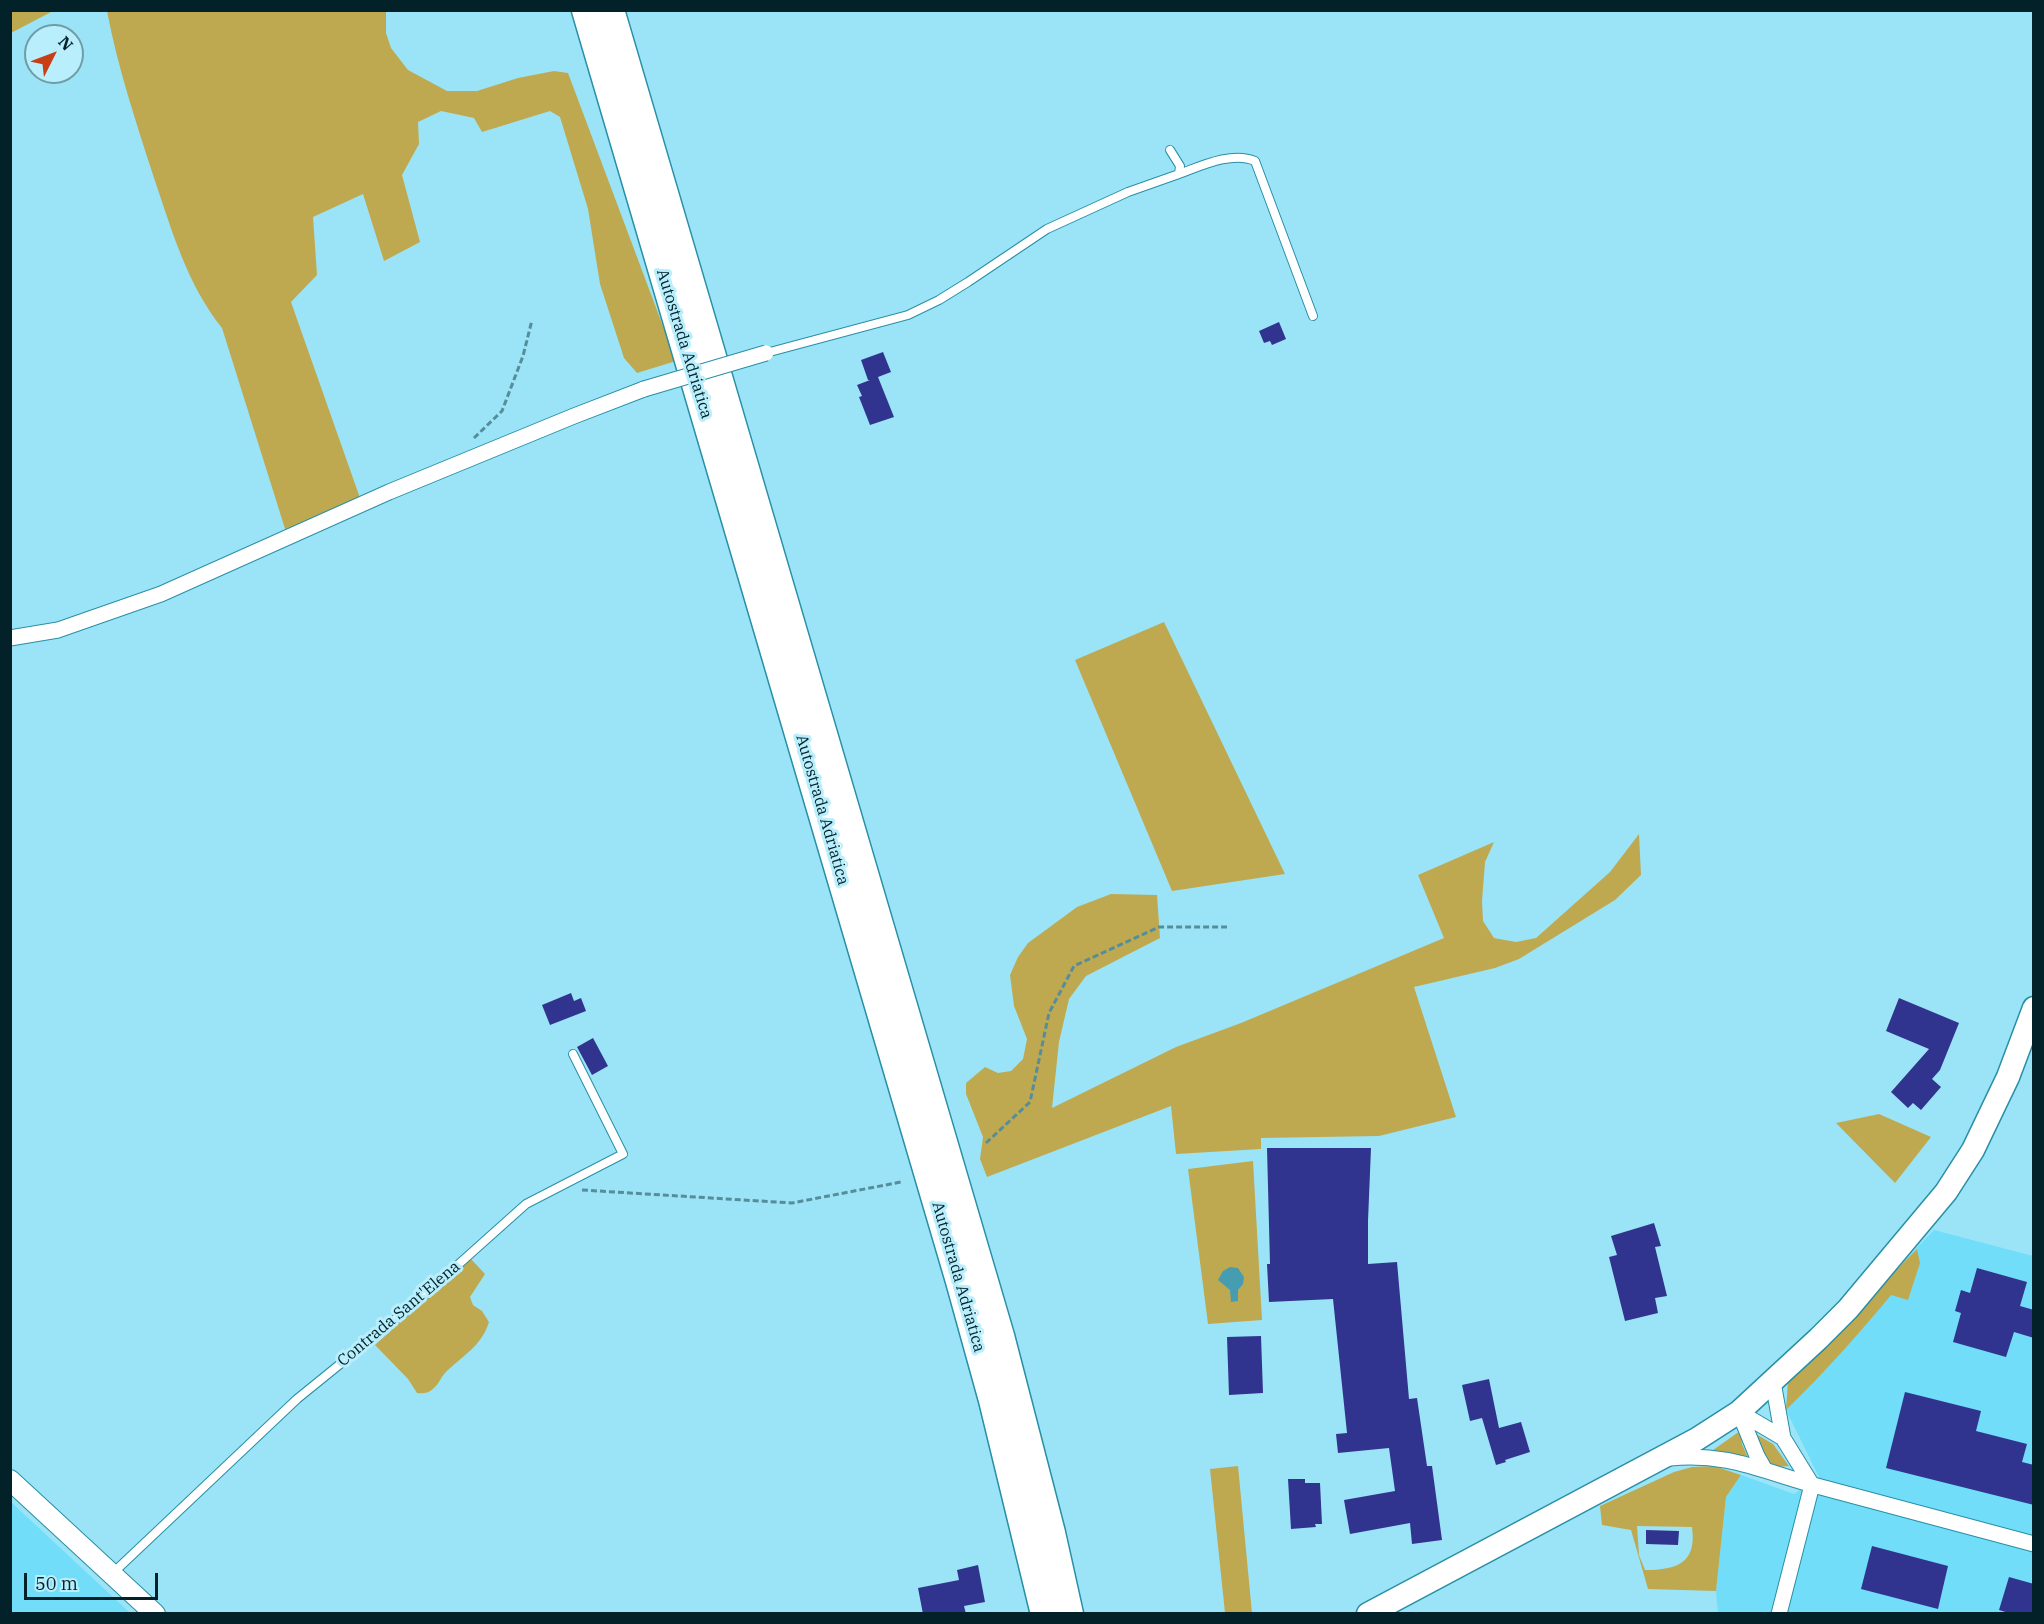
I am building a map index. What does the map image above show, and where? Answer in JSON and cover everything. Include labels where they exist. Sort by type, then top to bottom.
[{"type":"highway","name":"Autostrada Adriatica","points":[[586,10],[666,243],[996,1324],[1038,1482],[1064,1611]]},
{"type":"highway","name":"Autostrada Adriatica","points":[[610,10],[666,243]]},
{"type":"main road","points":[[1368,1614],[1697,1439],[1739,1412],[1773,1382],[1848,1309],[1946,1192],[1973,1150],[2008,1077],[2034,1008]]},
{"type":"street","points":[[10,638],[58,630],[161,594],[398,488],[574,416],[644,389],[766,353]]},
{"type":"street","points":[[1773,1382],[1783,1438],[1812,1485],[1779,1614]]},
{"type":"street","points":[[1739,1412],[1783,1438]]},
{"type":"street","points":[[1739,1412],[1757,1456],[1766,1470]]},
{"type":"street","points":[[1661,1459],[1695,1455],[1739,1462],[1812,1485],[2034,1544]]},
{"type":"street","points":[[10,1480],[112,1574],[142,1606],[155,1614]]},
{"type":"lane","points":[[1170,150],[1180,166],[1179,174]]},
{"type":"lane","points":[[766,353],[908,315],[959,288],[1047,229],[1128,192],[1209,163],[1236,158],[1255,161],[1313,316]]},
{"type":"lane","name":"Contrada Sant'Elena","points":[[112,1574],[297,1399],[413,1305],[526,1204],[623,1154],[573,1054]]},
{"type":"path","points":[[467,442],[475,438],[502,411],[523,356],[532,320]]},
{"type":"path","points":[[986,1143],[1030,1102],[1049,1013],[1074,966],[1159,927],[1227,927]]},
{"type":"path","points":[[556,1188],[651,1196],[792,1203],[901,1182]]},
{"type":"shaded area","points":[[11,10],[53,10],[28,24],[24,24],[24,26],[11,33]]},
{"type":"shaded area","points":[[107,11],[386,11],[386,33],[391,48],[408,70],[447,91],[477,91],[518,78],[554,71],[568,73],[676,361],[637,373],[624,358],[600,284],[588,209],[560,117],[550,111],[482,132],[474,118],[441,111],[418,122],[419,144],[402,175],[420,242],[384,261],[363,194],[313,217],[317,275],[291,302],[360,498],[286,532],[222,328],[190,275],[167,218],[116,54]]},
{"type":"shaded area","points":[[1164,622],[1285,874],[1172,891],[1075,660]]},
{"type":"shaded area","points":[[1639,834],[1641,875],[1615,900],[1519,959],[1495,968],[1414,987],[1456,1117],[1379,1136],[1261,1138],[1261,1149],[1176,1154],[1171,1106],[987,1177],[980,1159],[983,1137],[966,1094],[966,1083],[985,1067],[998,1073],[1011,1071],[1023,1059],[1027,1039],[1014,1006],[1010,975],[1018,957],[1028,943],[1077,907],[1111,894],[1157,895],[1160,938],[1086,976],[1069,999],[1059,1042],[1052,1108],[1176,1047],[1241,1023],[1444,938],[1418,875],[1494,842],[1485,862],[1483,921],[1494,938],[1516,942],[1536,938],[1610,872]]},
{"type":"shaded area","points":[[1879,1114],[1931,1137],[1895,1183],[1836,1123]]},
{"type":"shaded area","points":[[1253,1161],[1262,1320],[1208,1324],[1188,1169]]},
{"type":"shaded area","points":[[1934,1230],[2033,1256],[2033,1613],[1718,1614],[1716,1591],[1726,1497],[1741,1475],[1794,1494],[1819,1477],[1786,1410],[1788,1382]]},
{"type":"shaded area","points":[[1917,1249],[1920,1263],[1908,1300],[1891,1295],[1840,1354],[1786,1410],[1788,1382]]},
{"type":"shaded area","points":[[471,1259],[485,1274],[470,1297],[473,1305],[482,1311],[489,1322],[486,1331],[471,1350],[445,1373],[434,1388],[426,1393],[417,1393],[408,1379],[375,1345]]},
{"type":"shaded area","points":[[1230,1267],[1238,1268],[1244,1277],[1243,1284],[1238,1290],[1238,1301],[1231,1302],[1230,1290],[1218,1280],[1223,1271]]},
{"type":"shaded area","points":[[1740,1431],[1742,1444],[1749,1460],[1715,1454],[1713,1450]]},
{"type":"shaded area","points":[[1754,1433],[1773,1444],[1789,1466],[1774,1465],[1769,1462],[1762,1453]]},
{"type":"shaded area","points":[[1238,1466],[1252,1613],[1225,1613],[1210,1469]]},
{"type":"shaded area","points":[[1714,1466],[1741,1475],[1726,1497],[1716,1591],[1648,1589],[1631,1530],[1602,1525],[1600,1506],[1674,1472],[1692,1467]],"holes":[[[1637,1526],[1692,1527],[1691,1549],[1682,1562],[1667,1568],[1645,1570],[1639,1555]]]},
{"type":"shaded area","points":[[11,1502],[130,1613],[11,1613]]},
{"type":"building","points":[[1279,322],[1286,339],[1272,345],[1270,341],[1264,343],[1259,331]]},
{"type":"building","points":[[883,352],[891,372],[878,377],[894,417],[870,425],[859,397],[862,396],[857,385],[870,380],[868,380],[861,360]]},
{"type":"building","points":[[571,993],[574,1001],[581,998],[586,1011],[550,1025],[542,1005]]},
{"type":"building","points":[[1899,998],[1959,1023],[1940,1070],[1932,1079],[1941,1087],[1921,1110],[1913,1103],[1908,1108],[1891,1092],[1929,1049],[1886,1031]]},
{"type":"building","points":[[593,1038],[608,1066],[592,1075],[577,1047]]},
{"type":"building","points":[[1267,1148],[1371,1148],[1368,1264],[1397,1262],[1409,1399],[1417,1398],[1427,1466],[1432,1466],[1442,1540],[1412,1544],[1410,1523],[1350,1534],[1344,1500],[1395,1491],[1389,1448],[1338,1453],[1336,1434],[1347,1433],[1333,1299],[1269,1302]]},
{"type":"building","points":[[1654,1223],[1661,1246],[1655,1247],[1667,1296],[1655,1298],[1658,1313],[1625,1321],[1609,1257],[1617,1255],[1611,1236]]},
{"type":"building","points":[[1977,1268],[2027,1282],[2020,1306],[2034,1310],[2034,1338],[2014,1332],[2006,1357],[1953,1342],[1961,1313],[1955,1311],[1961,1290],[1970,1293]]},
{"type":"building","points":[[1261,1336],[1263,1393],[1229,1395],[1227,1337]]},
{"type":"building","points":[[1489,1379],[1499,1428],[1521,1422],[1530,1452],[1496,1465],[1482,1418],[1470,1421],[1462,1385]]},
{"type":"building","points":[[1905,1392],[1981,1411],[1976,1431],[2027,1444],[2022,1462],[2034,1465],[2034,1505],[1886,1468]]},
{"type":"building","points":[[1288,1479],[1305,1479],[1305,1483],[1320,1483],[1322,1524],[1315,1524],[1316,1527],[1291,1529]]},
{"type":"building","points":[[1646,1530],[1679,1531],[1678,1545],[1646,1544]]},
{"type":"building","points":[[1872,1546],[1948,1566],[1938,1609],[1861,1589]]},
{"type":"building","points":[[978,1565],[985,1602],[964,1606],[966,1614],[923,1614],[918,1588],[959,1580],[957,1570]]},
{"type":"building","points":[[2009,1577],[2034,1584],[2034,1614],[2012,1614],[1999,1610]]}]
